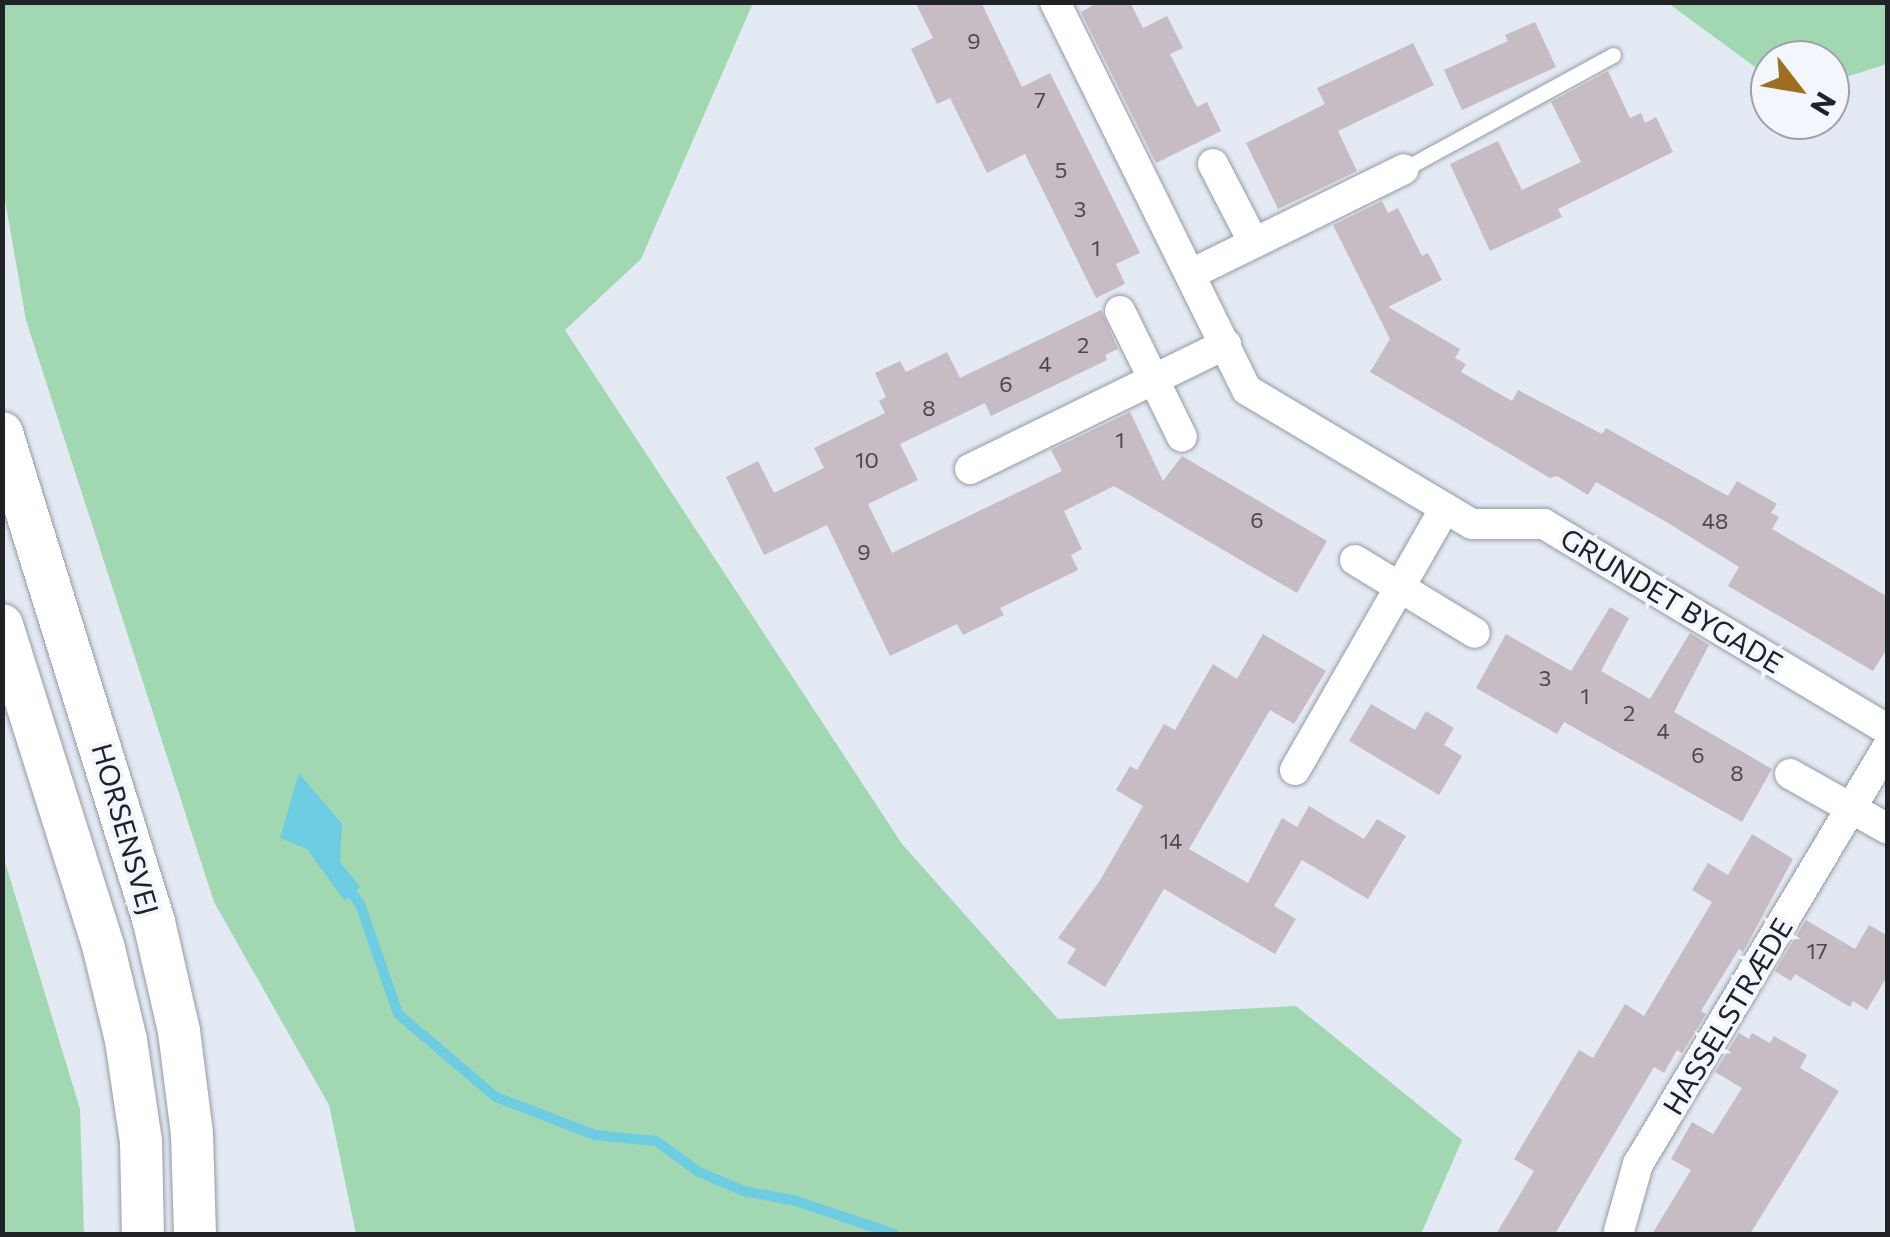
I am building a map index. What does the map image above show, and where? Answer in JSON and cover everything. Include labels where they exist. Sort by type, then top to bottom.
[{"type":"main road","name":"HORSENSVEJ","points":[[2,434],[85,689],[158,940],[180,1031],[190,1116],[195,1234]]},
{"type":"main road","name":"HORSENSVEJ","points":[[2,625],[103,945],[126,1040],[140,1141],[143,1234]]},
{"type":"street","name":"GRUNDET BYGADE","points":[[1055,2],[1247,390],[1472,524],[1544,524],[1888,730]]},
{"type":"street","points":[[1213,164],[1254,243]]},
{"type":"street","points":[[1191,274],[1404,168]]},
{"type":"street","points":[[1120,311],[1182,437]]},
{"type":"street","points":[[970,469],[1226,344]]},
{"type":"street","points":[[1296,770],[1445,508]]},
{"type":"street","points":[[1355,560],[1475,632]]},
{"type":"street","name":"HASSELSTRÆDE","points":[[1619,1231],[1638,1164],[1888,747]]},
{"type":"street","points":[[1790,774],[1888,829]]},
{"type":"lane","points":[[1404,168],[1613,55]]},
{"type":"green space","points":[[2,3],[753,3],[641,259],[565,330],[902,844],[1058,1019],[1296,1006],[1462,1140],[1421,1234],[356,1234],[329,1105],[214,902],[26,320],[3,189]]},
{"type":"green space","points":[[1668,3],[1887,3],[1887,64],[1850,76],[1850,40],[1750,40],[1750,63]]},
{"type":"green space","points":[[2,852],[80,1109],[84,1234],[3,1234]]},
{"type":"water","points":[[299,773],[342,824],[340,862],[360,887],[345,901],[307,849],[280,838]]},
{"type":"building","points":[[915,2],[981,2],[1022,87],[1050,73],[1140,253],[1116,264],[1125,284],[1096,298],[1025,154],[987,173],[950,98],[937,104],[911,49],[933,38]]},
{"type":"building","points":[[1099,2],[1130,2],[1143,28],[1167,16],[1183,48],[1170,54],[1197,107],[1207,102],[1221,131],[1156,163],[1081,12]]},
{"type":"building","points":[[1535,22],[1556,67],[1462,110],[1444,70],[1508,41],[1505,35]]},
{"type":"building","points":[[1413,43],[1434,85],[1338,131],[1357,171],[1278,209],[1246,143],[1325,104],[1317,88]]},
{"type":"building","points":[[1608,71],[1630,118],[1641,113],[1645,123],[1656,117],[1673,152],[1558,209],[1562,217],[1490,251],[1450,164],[1498,141],[1522,190],[1581,162],[1551,102]]},
{"type":"building","points":[[1382,201],[1388,213],[1398,208],[1422,256],[1428,253],[1442,280],[1388,307],[1460,349],[1455,358],[1466,364],[1461,372],[1512,401],[1518,390],[1602,434],[1606,428],[1728,496],[1737,481],[1777,504],[1771,513],[1779,517],[1772,529],[1888,597],[1888,647],[1873,671],[1728,586],[1739,567],[1668,523],[1596,482],[1588,495],[1557,476],[1550,478],[1370,372],[1390,339],[1333,225]]},
{"type":"building","points":[[1101,310],[1118,349],[1105,355],[1107,360],[991,416],[985,403],[900,444],[918,480],[868,504],[892,553],[1062,471],[1051,450],[1130,412],[1163,481],[1182,456],[1327,541],[1297,593],[1114,486],[1064,511],[1082,549],[1071,555],[1078,570],[1000,608],[1004,615],[963,635],[957,624],[890,656],[827,525],[764,555],[726,477],[758,461],[774,493],[824,468],[814,448],[885,413],[879,401],[886,397],[875,373],[900,361],[906,372],[947,352],[960,378]]},
{"type":"building","points":[[1610,607],[1629,618],[1601,671],[1650,699],[1690,633],[1709,645],[1674,712],[1772,769],[1742,822],[1564,722],[1557,734],[1476,688],[1506,634],[1571,671]]},
{"type":"building","points":[[1263,634],[1326,671],[1294,724],[1270,710],[1189,849],[1248,883],[1282,818],[1297,827],[1309,806],[1364,839],[1377,819],[1406,836],[1368,899],[1302,860],[1274,906],[1296,919],[1275,954],[1164,889],[1105,987],[1067,963],[1076,949],[1058,938],[1099,882],[1143,806],[1116,790],[1130,766],[1137,770],[1164,724],[1175,730],[1213,664],[1237,679]]},
{"type":"building","points":[[1371,704],[1415,730],[1426,711],[1454,728],[1444,745],[1462,756],[1439,795],[1349,741]]},
{"type":"building","points":[[1752,834],[1793,859],[1743,952],[1739,949],[1701,1011],[1706,1014],[1682,1053],[1677,1050],[1664,1073],[1654,1067],[1555,1234],[1496,1234],[1534,1171],[1514,1159],[1579,1050],[1593,1058],[1625,1004],[1644,1016],[1712,902],[1692,890],[1708,863],[1728,875]]},
{"type":"building","points":[[1806,920],[1855,949],[1869,925],[1888,936],[1888,975],[1867,1010],[1853,1001],[1850,1007],[1795,974],[1791,981],[1775,971]]},
{"type":"building","points":[[1739,1033],[1749,1039],[1752,1033],[1770,1043],[1774,1036],[1807,1055],[1800,1068],[1839,1091],[1750,1234],[1652,1234],[1691,1170],[1671,1159],[1692,1122],[1713,1134],[1742,1088],[1715,1072]]},
{"type":"waterway","points":[[346,885],[360,904],[398,1014],[496,1097],[595,1135],[656,1141],[699,1172],[744,1191],[796,1201],[894,1234]]}]
